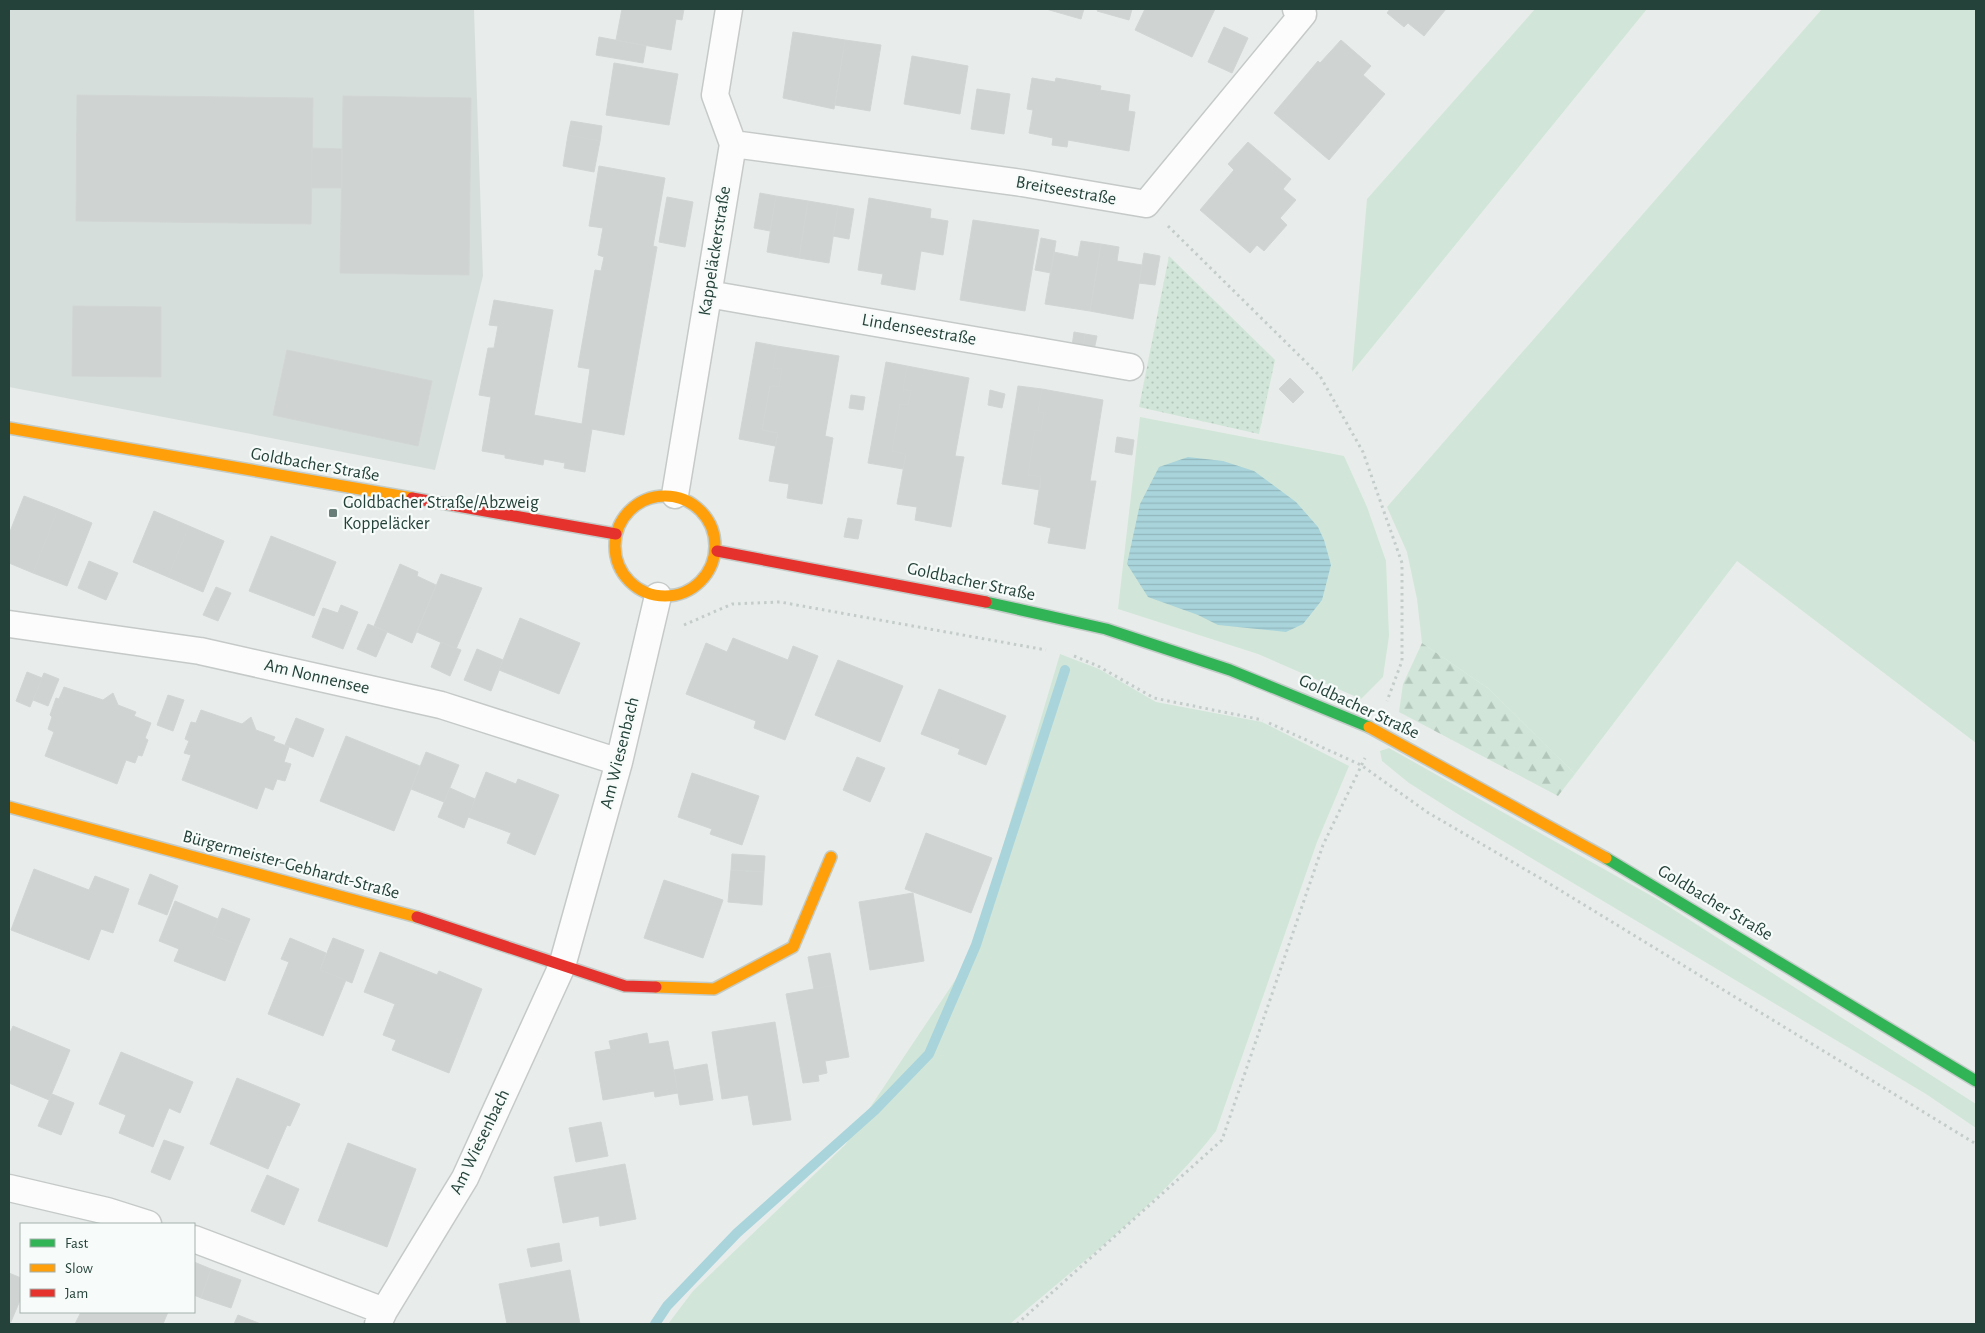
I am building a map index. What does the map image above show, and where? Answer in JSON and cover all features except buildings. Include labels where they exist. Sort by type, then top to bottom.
[{"type":"street","name":"Kappeläckerstraße","points":[[675,496],[733,144],[715,95],[729,9]]},
{"type":"street","points":[[1146,204],[1303,14],[1296,9]]},
{"type":"street","name":"Breitseestraße","points":[[733,144],[1022,183],[1146,204]]},
{"type":"street","name":"Lindenseestraße","points":[[708,294],[1130,367]]},
{"type":"street","name":"Goldbacher Straße","points":[[9,428],[616,534]]},
{"type":"street","points":[[651,496],[675,496],[693,502],[710,520],[717,551],[711,570],[702,582],[655,608],[626,578],[615,555],[616,534],[621,520],[632,506],[651,496]]},
{"type":"street","name":"Goldbacher Straße","points":[[717,551],[988,602],[1106,629],[1230,670],[1376,730],[1616,864],[1976,1081]]},
{"type":"street","name":"Am Wiesenbach","points":[[195,1239],[381,1317],[465,1178],[562,966],[619,762],[655,608]]},
{"type":"street","name":"Am Nonnensee","points":[[9,624],[200,651],[422,701],[619,762]]},
{"type":"street","name":"Bürgermeister-Gebhardt-Straße","points":[[9,807],[429,920],[562,966]]},
{"type":"street","points":[[562,966],[625,986],[714,990],[794,947],[831,857]]},
{"type":"street","points":[[9,1188],[107,1211],[145,1223]]},
{"type":"path","points":[[1146,204],[1320,376],[1362,452],[1402,564],[1402,661],[1376,730]]},
{"type":"path","points":[[655,608],[682,625],[732,604],[780,602],[1050,651]]},
{"type":"path","points":[[1069,654],[1098,666],[1154,698],[1262,720],[1361,765],[1427,812],[1554,886],[1976,1144]]},
{"type":"path","points":[[1017,1324],[1222,1140],[1323,845],[1361,765]]},
{"type":"shaded area","points":[[9,9],[474,9],[483,276],[435,470],[9,387]]},
{"type":"green space","points":[[1535,9],[1647,9],[1352,372],[1367,199]]},
{"type":"green space","points":[[1822,9],[1976,9],[1976,743],[1737,561],[1575,774],[1489,689],[1422,643],[1417,599],[1407,552],[1387,507]]},
{"type":"green space","points":[[1169,256],[1275,360],[1259,434],[1139,407]]},
{"type":"green space","points":[[1140,417],[1344,456],[1367,507],[1386,561],[1389,636],[1383,677],[1361,699],[1258,654],[1118,609]]},
{"type":"green space","points":[[1422,643],[1489,689],[1575,774],[1558,796],[1399,712],[1403,684]]},
{"type":"green space","points":[[1060,654],[1099,669],[1156,702],[1262,722],[1349,766],[1317,842],[1216,1131],[1170,1184],[1144,1209],[1010,1324],[668,1324],[693,1291],[845,1145],[970,958]]},
{"type":"green space","points":[[1389,748],[1657,899],[1976,1104],[1976,1128],[1926,1094],[1409,783],[1382,761],[1380,751]]},
{"type":"water","points":[[1188,457],[1223,461],[1254,471],[1296,502],[1318,527],[1331,565],[1322,600],[1303,624],[1286,632],[1218,625],[1198,615],[1148,597],[1127,564],[1140,504],[1159,467]]},
{"type":"waterway","points":[[655,1324],[667,1306],[737,1233],[875,1110],[929,1054],[976,945],[1065,670]]},
{"type":"traffic: fast","points":[[986,602],[1106,629],[1230,670],[1369,727]]},
{"type":"traffic: fast","points":[[1606,858],[1976,1081]]},
{"type":"traffic: slow","points":[[9,428],[412,498]]},
{"type":"traffic: slow","points":[[665,496],[684,499],[701,510],[712,527],[715,546],[712,565],[701,582],[684,593],[665,596],[646,593],[629,582],[618,565],[615,546],[618,527],[629,510],[646,499],[665,496]]},
{"type":"traffic: slow","points":[[1369,727],[1606,858]]},
{"type":"traffic: slow","points":[[9,807],[417,917]]},
{"type":"traffic: slow","points":[[656,987],[714,989],[793,947],[831,857]]},
{"type":"traffic: jam","points":[[412,498],[616,534]]},
{"type":"traffic: jam","points":[[717,551],[986,602]]},
{"type":"traffic: jam","points":[[417,917],[625,986],[656,987]]},
{"type":"place","name":"Goldbacher Straße/Abzweig Koppeläcker","points":[[333,513]]}]
